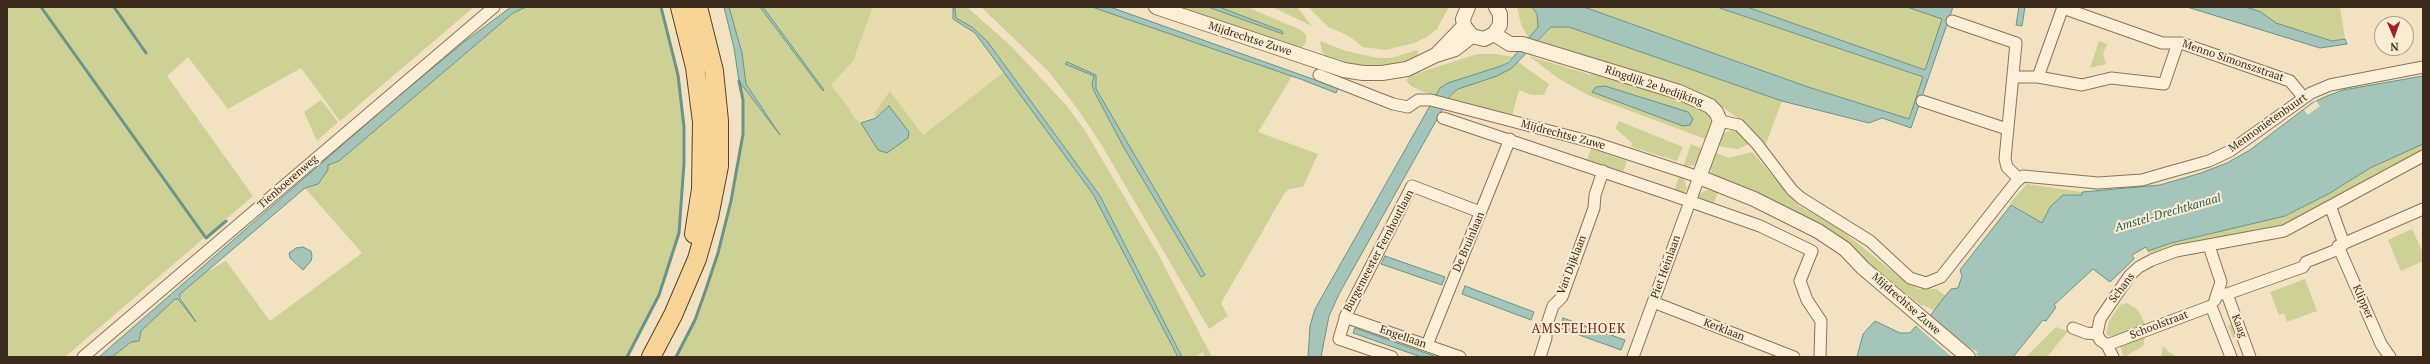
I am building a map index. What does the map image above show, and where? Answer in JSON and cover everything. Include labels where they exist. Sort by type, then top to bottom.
[{"type":"main road","points":[[680,7],[695,67],[702,147],[697,216],[682,292]]},
{"type":"main road","points":[[651,357],[697,259],[715,192],[719,166],[719,121],[714,71],[698,7]]},
{"type":"street","name":"Tienboerenweg","points":[[83,357],[494,7]]},
{"type":"street","name":"Mijdrechtse Zuwe","points":[[1156,7],[1344,70],[1364,73],[1394,72],[1415,66],[1436,55],[1468,31]]},
{"type":"street","points":[[1468,7],[1463,19],[1468,31],[1484,39],[1497,30],[1498,8]]},
{"type":"street","name":"Menno Simonszstraat","points":[[2038,77],[2063,8],[2162,43],[2178,43],[2290,81],[2304,98]]},
{"type":"street","points":[[1952,21],[2016,43],[2005,163],[2019,179]]},
{"type":"street","name":"Ringdijk 2e bedijking","points":[[1497,30],[1516,36],[1522,44],[1536,49],[1679,92],[1710,106],[1716,112],[1720,121]]},
{"type":"street","points":[[2013,77],[2038,77],[2082,85],[2110,78],[2164,84],[2178,43]]},
{"type":"street","name":"Mennonietenbuurt","points":[[2019,179],[2028,176],[2078,183],[2142,180],[2166,174],[2209,161],[2230,151],[2304,98],[2324,87],[2343,81],[2423,67]]},
{"type":"street","name":"Mijdrechtse Zuwe","points":[[1319,75],[1393,104],[1408,107],[1418,100],[1431,100],[1592,142],[1699,177],[1754,199],[1804,224],[1845,249],[1863,268],[1968,357]]},
{"type":"street","points":[[1922,101],[2007,129]]},
{"type":"street","name":"Mijdrechtse Zuwe","points":[[1443,118],[1510,139],[1760,226],[1812,250],[1800,281],[1807,300],[1821,320],[1820,357]]},
{"type":"street","name":"Mijdrechtse Zuwe","points":[[1720,121],[1739,125],[1757,144],[1792,190],[1801,198],[1870,241],[1910,278],[1926,283],[1941,277],[2019,179]]},
{"type":"street","points":[[1699,177],[1720,121]]},
{"type":"street","name":"De Bruinlaan","points":[[1427,345],[1510,139]]},
{"type":"street","name":"Schans","points":[[2097,334],[2100,318],[2130,275],[2152,260],[2176,251],[2284,231],[2331,208],[2423,156]]},
{"type":"street","name":"Van Dijklaan","points":[[1540,357],[1546,338],[1546,327],[1553,306],[1562,297],[1594,208],[1594,195],[1603,171]]},
{"type":"street","name":"Piet Heinlaan","points":[[1633,357],[1699,177]]},
{"type":"street","name":"Burgemeester Fernhoutlaan","points":[[1338,339],[1345,317],[1412,186],[1480,212]]},
{"type":"street","points":[[2331,208],[2341,246]]},
{"type":"street","points":[[2230,357],[2211,306],[2223,294],[2303,267],[2306,262],[2423,209]]},
{"type":"street","points":[[2209,246],[2221,282],[2223,294]]},
{"type":"street","name":"Klipper","points":[[2341,246],[2381,344],[2390,357]]},
{"type":"street","name":"Kaag","points":[[2223,294],[2250,357]]},
{"type":"street","name":"Kerklaan","points":[[1653,302],[1794,357]]},
{"type":"street","name":"Schoolstraat","points":[[2108,345],[2211,306]]},
{"type":"street","name":"Engellaan","points":[[1345,317],[1460,357]]},
{"type":"street","points":[[2073,328],[2086,333],[2097,334],[2100,340],[2108,345],[2113,357]]},
{"type":"street","name":"Engellaan","points":[[1338,339],[1392,357]]},
{"type":"shaded area","points":[[873,7],[953,7],[953,19],[975,33],[1004,72],[923,135],[914,122],[875,112],[876,118],[861,123],[854,118],[849,108],[831,85],[853,61]]},
{"type":"green space","points":[[7,7],[474,7],[340,121],[301,68],[228,109],[188,57],[167,76],[253,196],[65,357],[7,357]]},
{"type":"green space","points":[[526,7],[661,7],[667,27],[678,75],[684,127],[684,163],[679,233],[659,295],[627,357],[111,357],[131,342],[139,341],[141,331],[175,299],[178,299],[191,316],[180,294],[201,275],[226,261],[270,321],[362,253],[305,188],[318,184],[328,165],[339,161],[513,13]]},
{"type":"green space","points":[[729,7],[760,7],[823,91],[763,7],[873,7],[853,61],[831,85],[849,108],[854,118],[861,123],[878,150],[875,112],[890,91],[923,135],[1004,72],[1093,194],[1178,357],[676,357],[695,320],[705,292],[718,253],[731,201],[743,134],[743,100],[739,81],[779,134],[746,84],[742,53]]},
{"type":"green space","points":[[956,7],[967,7],[1012,47],[1067,106],[1084,129],[1158,254],[1212,357],[1205,357],[1203,352],[1195,357],[1182,357],[1100,196],[987,41],[972,27],[956,18]]},
{"type":"green space","points":[[981,7],[1092,7],[1292,76],[1258,132],[1318,154],[1303,187],[1289,189],[1284,194],[1221,303],[1228,316],[1209,329],[1101,144],[1079,111],[1049,72]],"holes":[[[1085,70],[1096,75],[1096,89],[1205,275],[1201,277],[1123,146],[1092,85],[1094,76]]]},
{"type":"green space","points":[[1173,7],[1208,7],[1283,34],[1282,31],[1219,7],[1247,7],[1301,30],[1306,35],[1306,43],[1299,50]]},
{"type":"green space","points":[[1272,7],[1297,7],[1312,26]]},
{"type":"green space","points":[[1308,7],[1449,7],[1437,29],[1425,38],[1414,43],[1386,50],[1363,47],[1349,36],[1328,27]]},
{"type":"green space","points":[[1517,7],[1532,7],[1537,14],[1538,27],[1529,39],[1521,24]]},
{"type":"green space","points":[[1584,7],[1717,7],[1924,78],[1909,119],[1808,87]]},
{"type":"green space","points":[[1747,7],[1907,7],[1943,19],[1925,70]]},
{"type":"green space","points":[[2246,7],[2340,7],[2345,39],[2332,41],[2276,23],[2261,12]]},
{"type":"green space","points":[[1552,27],[1569,27],[1629,47],[1782,101],[1764,149],[1745,124],[1719,104],[1700,95],[1536,44]]},
{"type":"green space","points":[[1320,41],[1346,51],[1378,58],[1391,58],[1417,50],[1419,57],[1405,63],[1366,68],[1330,60],[1322,52]]},
{"type":"green space","points":[[2099,41],[2107,44],[2103,54],[2106,64],[2090,68]]},
{"type":"green space","points":[[1478,54],[1496,54],[1513,57],[1501,66],[1481,73],[1435,97],[1411,86],[1406,80],[1411,75]]},
{"type":"green space","points":[[1529,56],[1591,75],[1593,71],[1679,97],[1710,112],[1711,124],[1708,140],[1590,96],[1559,79]]},
{"type":"green space","points":[[1518,62],[1549,84],[1544,95],[1531,95],[1519,90],[1512,116],[1447,100],[1458,89],[1512,68]]},
{"type":"green space","points":[[321,100],[338,122],[317,141],[304,112]]},
{"type":"green space","points":[[1619,121],[1683,147],[1677,161],[1631,147],[1632,143],[1615,128]]},
{"type":"green space","points":[[1731,130],[1737,131],[1749,144],[1737,149],[1717,146],[1723,134]]},
{"type":"green space","points":[[1691,144],[1703,149],[1696,165],[1683,167]]},
{"type":"green space","points":[[2423,144],[2423,153],[2377,174],[2299,220],[2276,229],[2149,259],[2147,256],[2149,255],[2148,251],[2171,243],[2285,216],[2330,193],[2370,168]]},
{"type":"green space","points":[[1591,149],[1627,161],[1623,172],[1587,160]]},
{"type":"green space","points":[[1714,152],[1728,158],[1752,152],[1799,206],[1836,226],[1908,284],[1919,289],[1937,289],[1945,296],[1934,310],[1923,305],[1922,306],[1838,239],[1721,182],[1712,175],[1710,168]]},
{"type":"green space","points":[[1679,177],[1684,179],[1687,189],[1684,193],[1676,190],[1675,187]]},
{"type":"green space","points":[[2027,184],[2082,192],[2082,195],[2065,194],[2050,207],[2042,223],[2039,223],[2010,203]]},
{"type":"green space","points":[[1708,190],[1718,192],[1713,206],[1697,201],[1700,193]]},
{"type":"green space","points":[[2412,229],[2423,253],[2423,261],[2401,271],[2388,240]]},
{"type":"green space","points":[[2305,279],[2317,311],[2287,322],[2284,313],[2279,315],[2270,292]]},
{"type":"green space","points":[[2127,303],[2138,310],[2146,326],[2116,337],[2106,335],[2109,321],[2120,305]]},
{"type":"green space","points":[[2233,323],[2239,336],[2233,338],[2228,326]]},
{"type":"green space","points":[[2056,327],[2068,331],[2047,357],[2026,357]]},
{"type":"green space","points":[[2145,337],[2143,346],[2124,357],[2120,346]]},
{"type":"green space","points":[[2163,346],[2169,352],[2177,357],[2161,357]]},
{"type":"water","points":[[511,7],[526,7],[513,13],[339,161],[328,165],[328,170],[318,184],[305,188],[180,294],[180,298],[196,322],[178,299],[175,299],[141,331],[139,341],[131,342],[112,357],[99,357],[395,99],[464,42]]},
{"type":"water","points":[[724,7],[729,7],[742,53],[746,84],[780,135],[739,81],[734,48]]},
{"type":"water","points":[[760,7],[763,7],[824,90],[823,91]]},
{"type":"water","points":[[953,7],[955,8],[956,18],[972,27],[987,41],[1100,196],[1182,357],[1178,357],[1093,194],[975,33],[953,19]]},
{"type":"water","points":[[1092,7],[1110,7],[1338,88],[1336,93],[1303,80]]},
{"type":"water","points":[[1208,7],[1219,7],[1282,31],[1283,34]]},
{"type":"water","points":[[1532,7],[1584,7],[1808,87],[1909,119],[1923,77],[1717,7],[1747,7],[1925,70],[1942,19],[1907,7],[1953,7],[1911,128],[1882,118],[1869,123],[1782,101],[1569,27],[1551,27],[1512,68],[1497,76],[1458,89],[1450,96],[1339,294],[1329,316],[1321,357],[1308,357],[1310,326],[1315,309],[1440,88],[1448,83],[1509,62],[1538,27],[1537,14]]},
{"type":"water","points":[[2019,7],[2025,7],[2022,26],[2016,25]]},
{"type":"water","points":[[2187,7],[2246,7],[2261,12],[2276,23],[2332,41],[2345,39],[2347,44],[2320,48]]},
{"type":"water","points":[[1067,62],[1096,75],[1096,89],[1205,275],[1201,277],[1123,146],[1094,91],[1092,85],[1094,76],[1065,64]]},
{"type":"water","name":"Amstel-Drechtkanaal","points":[[2423,76],[2423,144],[2370,168],[2330,193],[2285,216],[2171,243],[2148,251],[2146,247],[2132,255],[2134,259],[2110,282],[2093,269],[2054,305],[2056,307],[2046,321],[2043,320],[2013,357],[1857,357],[1863,334],[1875,321],[1900,333],[1910,333],[1916,326],[1920,329],[1951,289],[1958,288],[1962,276],[1960,270],[2011,205],[2042,223],[2050,207],[2063,195],[2082,195],[2082,192],[2160,185],[2201,173],[2227,163],[2250,150],[2312,103],[2327,96],[2343,90]]},
{"type":"water","points":[[1605,86],[1688,112],[1693,119],[1690,125],[1683,126],[1592,92],[1596,87]]},
{"type":"water","points":[[889,106],[909,132],[908,138],[887,153],[878,150],[861,123],[876,118]]},
{"type":"water","points":[[303,247],[311,251],[312,256],[311,261],[303,270],[290,258],[289,253],[296,248]]},
{"type":"water","points":[[1385,256],[1445,277],[1442,285],[1381,264]]},
{"type":"water","points":[[1465,286],[1534,312],[1531,320],[1462,294]]},
{"type":"water","points":[[1563,318],[1625,340],[1621,350],[1560,328]]},
{"type":"water","points":[[1355,328],[1437,357],[1421,357],[1353,333]]},
{"type":"pier","points":[[2316,101],[2320,106],[2308,115],[2304,110]]},
{"type":"pier","points":[[1929,314],[1968,347],[1978,352],[1976,354],[1979,357],[1952,357],[1915,325],[1919,326]]},
{"type":"waterway","points":[[41,7],[206,238],[226,221]]},
{"type":"waterway","points":[[114,7],[146,53]]},
{"type":"waterway","points":[[627,357],[659,295],[679,233],[684,163],[684,127],[678,75],[661,7]]},
{"type":"waterway","points":[[676,357],[695,320],[705,292],[718,253],[731,201],[743,134],[743,100],[739,81]]},
{"type":"district","name":"AMSTELHOEK","points":[[1579,329]]}]
